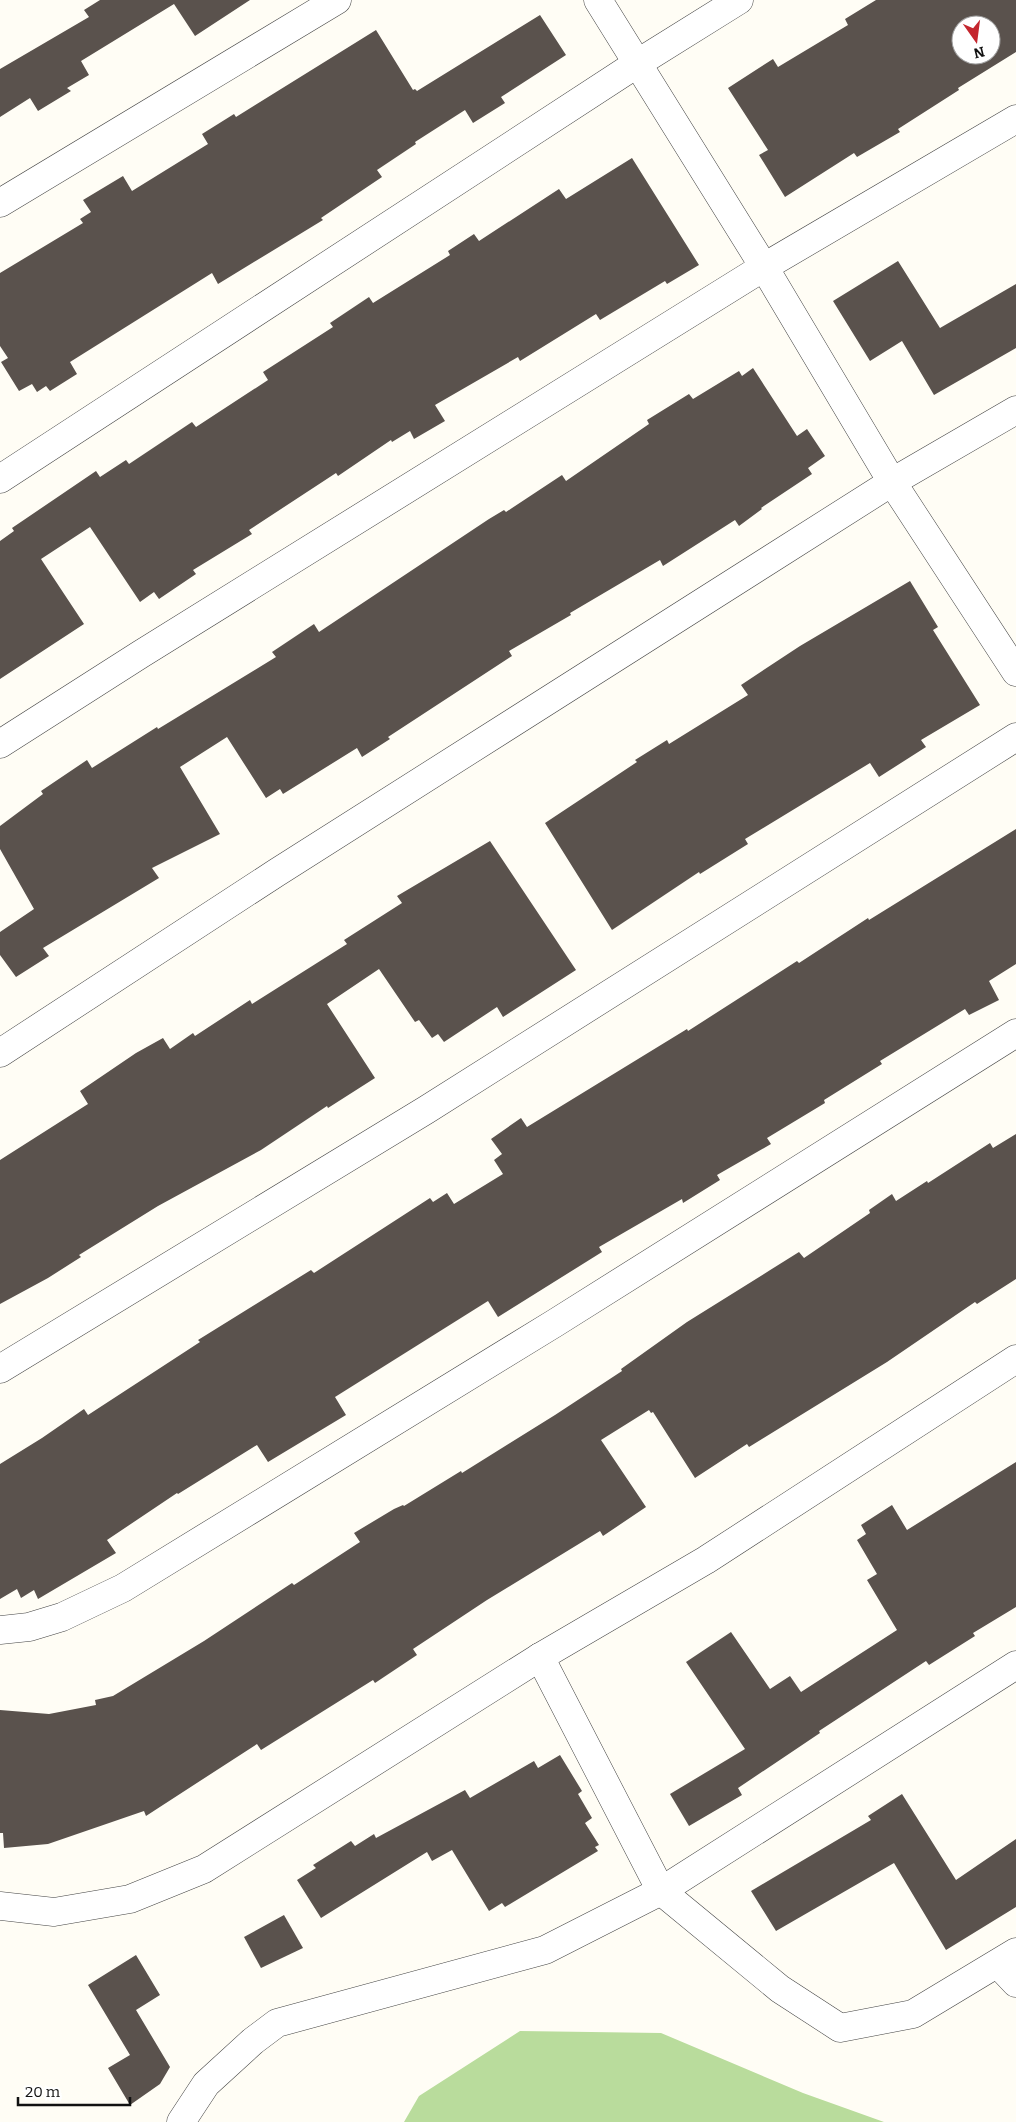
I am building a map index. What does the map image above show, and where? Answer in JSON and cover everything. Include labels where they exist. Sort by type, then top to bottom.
[{"type":"street","points":[[0,203],[337,0]]},
{"type":"street","points":[[598,0],[764,266],[892,482],[1016,672]]},
{"type":"street","points":[[0,479],[638,63],[739,0]]},
{"type":"street","points":[[0,744],[149,648],[764,266],[1016,119]]},
{"type":"street","points":[[0,1053],[276,873],[892,482],[1016,410]]},
{"type":"street","points":[[0,1369],[426,1110],[1016,737]]},
{"type":"street","points":[[0,1630],[29,1627],[62,1617],[123,1588],[554,1324],[1016,1033]]},
{"type":"street","points":[[0,1906],[54,1912],[130,1899],[204,1869],[540,1657],[706,1560],[1016,1358]]},
{"type":"street","points":[[540,1657],[660,1891],[780,1989],[840,2028],[912,2014],[1007,1958],[1016,1984]]},
{"type":"street","points":[[181,2122],[206,2084],[253,2041],[278,2024],[545,1950],[660,1891],[1016,1665]]},
{"type":"green space","points":[[520,2031],[661,2033],[803,2093],[884,2122],[404,2122],[419,2096]]},
{"type":"building","points":[[100,0],[250,0],[195,36],[174,4],[81,61],[89,75],[67,88],[71,91],[38,111],[30,98],[0,117],[0,69],[89,17],[84,10]]},
{"type":"building","points":[[876,0],[1016,0],[1016,52],[1001,61],[1001,15],[951,15],[951,65],[995,65],[898,129],[900,132],[857,157],[854,153],[785,197],[759,155],[768,150],[728,88],[773,59],[778,67],[848,25],[845,19]]},
{"type":"building","points":[[540,15],[566,55],[501,97],[505,103],[473,123],[465,110],[415,142],[416,144],[377,170],[382,177],[321,218],[323,220],[218,284],[212,273],[70,362],[77,374],[50,391],[46,386],[37,392],[32,384],[19,391],[1,362],[8,358],[0,346],[0,273],[83,223],[80,219],[91,212],[83,200],[123,176],[132,191],[208,144],[202,134],[234,114],[236,117],[376,30],[413,90],[417,91]]},
{"type":"building","points":[[632,158],[699,265],[667,284],[665,281],[600,320],[596,314],[520,361],[518,357],[435,405],[445,421],[414,439],[410,431],[392,442],[391,440],[338,476],[336,473],[249,530],[252,534],[193,570],[196,574],[159,599],[154,592],[140,602],[90,527],[41,559],[84,624],[0,679],[0,541],[14,531],[12,528],[96,471],[100,477],[126,460],[129,464],[192,422],[196,427],[268,380],[263,372],[333,327],[330,323],[369,297],[373,303],[450,255],[448,251],[474,234],[479,241],[559,189],[566,199]]},
{"type":"building","points":[[898,261],[940,328],[1016,284],[1016,348],[934,395],[902,341],[870,361],[833,301]]},
{"type":"building","points":[[753,368],[797,436],[807,429],[825,456],[808,468],[812,474],[761,508],[739,526],[735,520],[663,566],[660,560],[509,651],[512,656],[388,737],[390,739],[362,757],[357,748],[283,794],[280,789],[266,798],[227,737],[180,767],[220,834],[152,868],[159,878],[43,948],[49,956],[16,977],[0,955],[0,932],[34,909],[0,849],[0,826],[43,794],[41,791],[87,760],[92,768],[157,727],[158,729],[276,657],[272,652],[314,624],[319,632],[489,519],[504,510],[506,512],[562,475],[566,481],[649,424],[647,420],[689,394],[693,399],[739,371],[742,376]]},
{"type":"building","points":[[910,581],[938,627],[933,630],[980,705],[921,740],[926,747],[879,777],[870,763],[745,839],[748,844],[700,874],[699,872],[612,930],[545,823],[637,762],[635,760],[667,740],[669,744],[748,695],[741,685],[800,646]]},
{"type":"building","points":[[1016,829],[1016,964],[989,981],[999,1000],[969,1015],[965,1009],[880,1061],[882,1064],[824,1100],[825,1103],[767,1138],[771,1144],[717,1175],[720,1180],[683,1203],[682,1199],[599,1247],[602,1252],[498,1317],[488,1301],[335,1397],[346,1415],[268,1462],[257,1445],[177,1493],[107,1540],[116,1553],[38,1599],[34,1590],[21,1598],[17,1589],[0,1599],[0,1464],[84,1409],[88,1415],[200,1342],[198,1340],[311,1270],[314,1273],[430,1198],[433,1202],[447,1193],[454,1204],[503,1174],[494,1160],[502,1154],[491,1139],[521,1118],[527,1127],[687,1029],[688,1031],[797,961],[799,963],[868,918],[869,920]]},
{"type":"building","points":[[490,841],[576,970],[503,1017],[497,1007],[444,1042],[438,1034],[432,1038],[419,1020],[415,1022],[379,969],[327,1004],[375,1078],[328,1108],[327,1106],[261,1150],[158,1206],[79,1255],[81,1257],[48,1278],[0,1304],[0,1160],[88,1104],[80,1091],[136,1053],[163,1038],[170,1049],[193,1033],[195,1036],[250,1000],[252,1004],[347,944],[344,940],[402,903],[397,896]]},
{"type":"building","points":[[1016,1134],[1016,1279],[977,1304],[975,1302],[887,1362],[749,1447],[747,1444],[695,1478],[653,1412],[651,1413],[649,1410],[601,1440],[646,1507],[603,1536],[600,1531],[487,1600],[413,1649],[417,1655],[375,1683],[373,1680],[261,1750],[257,1744],[146,1816],[144,1811],[48,1844],[4,1848],[3,1833],[0,1833],[0,1710],[49,1714],[96,1705],[95,1700],[113,1696],[204,1641],[292,1583],[294,1585],[360,1542],[354,1533],[394,1509],[404,1506],[461,1471],[462,1473],[555,1415],[622,1371],[621,1369],[687,1322],[799,1252],[804,1258],[870,1213],[869,1210],[892,1194],[896,1201],[990,1143],[993,1148]]},
{"type":"building","points":[[1016,1462],[1016,1607],[973,1633],[975,1636],[929,1665],[926,1661],[819,1731],[820,1733],[738,1788],[742,1795],[689,1826],[670,1794],[745,1749],[686,1662],[731,1632],[770,1689],[790,1676],[801,1692],[897,1630],[867,1580],[877,1574],[857,1540],[866,1534],[861,1525],[892,1505],[907,1530]]},
{"type":"building","points":[[560,1755],[582,1791],[578,1794],[592,1818],[585,1823],[599,1845],[595,1847],[598,1851],[505,1907],[502,1903],[489,1911],[452,1850],[432,1861],[427,1852],[321,1918],[297,1880],[316,1868],[313,1865],[351,1841],[355,1846],[374,1834],[376,1838],[465,1790],[470,1798],[534,1761],[538,1768]]},
{"type":"building","points":[[902,1794],[956,1880],[1016,1839],[1016,1907],[946,1950],[894,1863],[776,1931],[751,1891],[871,1820],[868,1816]]},
{"type":"building","points":[[284,1915],[303,1948],[261,1968],[244,1937]]},
{"type":"building","points":[[136,1955],[160,1995],[136,2010],[170,2067],[160,2084],[130,2105],[108,2068],[130,2055],[88,1985]]}]
